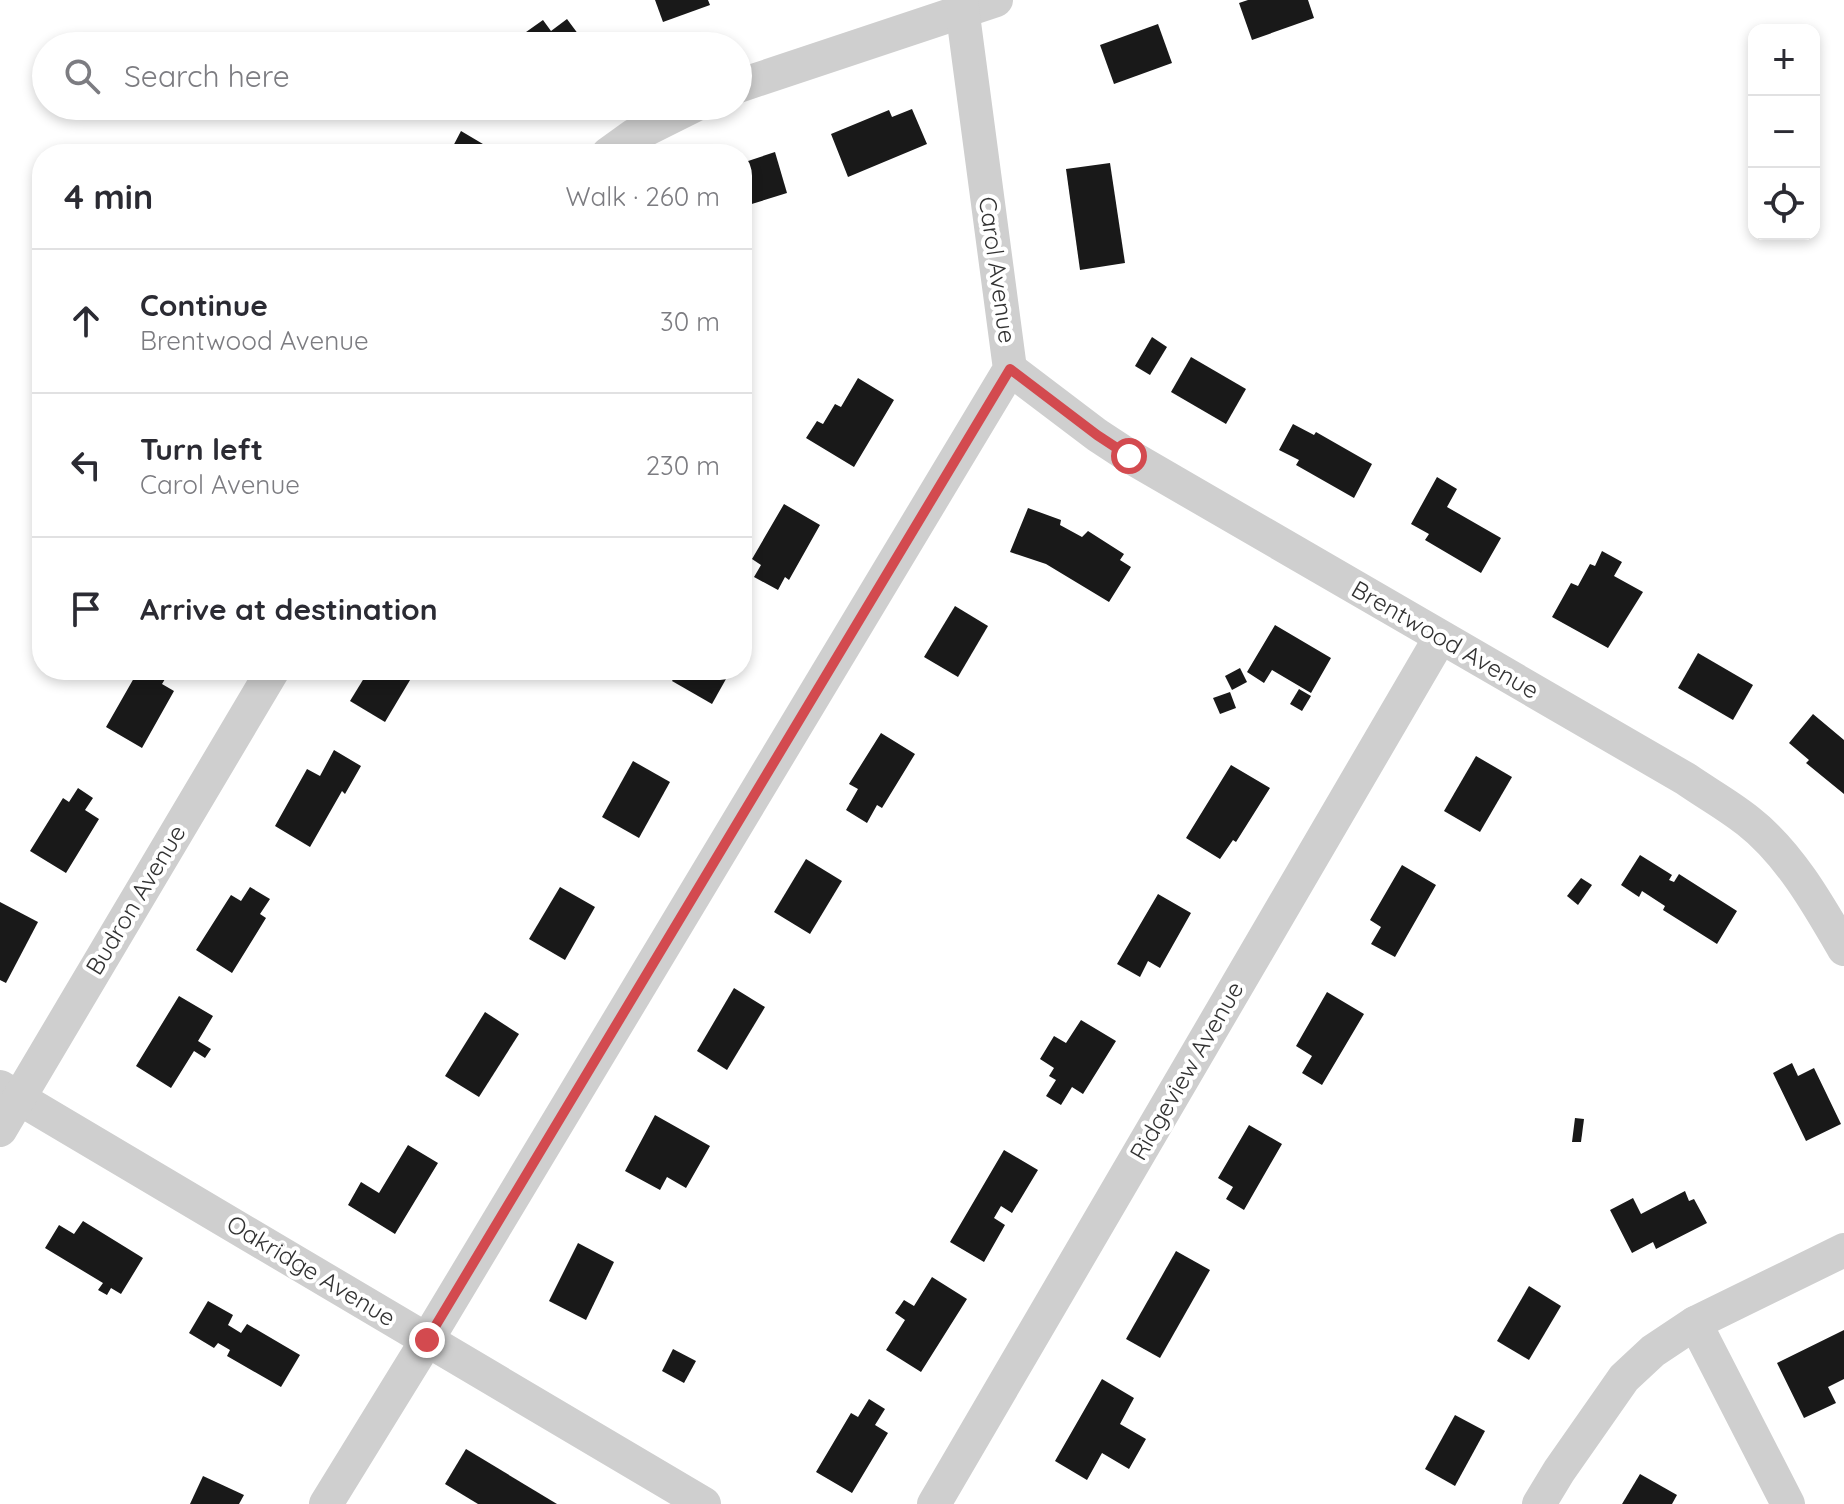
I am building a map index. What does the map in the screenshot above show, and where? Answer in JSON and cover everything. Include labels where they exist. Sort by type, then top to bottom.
[{"type":"street","points":[[752,81],[962,6],[996,0]]},
{"type":"street","name":"Carol Avenue","points":[[326,1504],[1010,369],[962,6]]},
{"type":"street","points":[[622,144],[665,120]]},
{"type":"street","name":"Brentwood Avenue","points":[[1010,369],[1129,456],[1686,779],[1748,821],[1785,860],[1821,908],[1844,949]]},
{"type":"street","name":"Ridgeview Avenue","points":[[934,1504],[1440,638]]},
{"type":"street","name":"Budron Avenue","points":[[0,1130],[9,1092],[267,680]]},
{"type":"street","name":"Oakridge Avenue","points":[[9,1092],[704,1504]]},
{"type":"street","points":[[1539,1504],[1624,1378],[1653,1351],[1695,1323],[1844,1250]]},
{"type":"street","points":[[1695,1323],[1788,1504]]},
{"type":"building","points":[[655,0],[708,0],[710,5],[663,22]]},
{"type":"building","points":[[1248,0],[1308,0],[1314,18],[1252,40],[1239,3]]},
{"type":"building","points":[[567,19],[577,32],[526,32],[543,20],[551,31]]},
{"type":"building","points":[[1158,24],[1172,63],[1114,84],[1100,45]]},
{"type":"building","points":[[912,109],[927,144],[848,177],[831,134],[889,110],[892,117]]},
{"type":"building","points":[[461,131],[483,144],[454,144]]},
{"type":"building","points":[[775,152],[787,193],[752,204],[752,160]]},
{"type":"building","points":[[1110,163],[1125,263],[1080,270],[1066,169]]},
{"type":"building","points":[[1152,337],[1167,347],[1150,375],[1135,366]]},
{"type":"building","points":[[1191,357],[1246,389],[1226,424],[1171,392]]},
{"type":"building","points":[[858,378],[894,400],[854,467],[806,438],[817,421],[823,424],[835,404],[841,407]]},
{"type":"building","points":[[1293,424],[1314,435],[1316,432],[1372,464],[1354,498],[1296,465],[1299,460],[1279,450]]},
{"type":"building","points":[[1437,477],[1457,489],[1447,507],[1501,538],[1481,573],[1425,540],[1429,534],[1411,524]]},
{"type":"building","points":[[784,504],[820,525],[789,580],[785,577],[778,590],[754,577],[761,565],[752,559]]},
{"type":"building","points":[[1028,508],[1061,520],[1060,525],[1082,537],[1088,531],[1124,554],[1120,560],[1131,567],[1109,602],[1046,564],[1010,552]]},
{"type":"building","points":[[1602,551],[1622,562],[1614,576],[1643,592],[1608,648],[1552,617],[1571,583],[1578,586],[1590,564],[1595,566]]},
{"type":"building","points":[[955,606],[988,626],[958,677],[924,657]]},
{"type":"building","points":[[1275,625],[1331,658],[1311,693],[1272,670],[1264,683],[1247,672]]},
{"type":"building","points":[[1698,653],[1753,685],[1733,720],[1678,688]]},
{"type":"building","points":[[1240,668],[1247,682],[1232,690],[1225,676]]},
{"type":"building","points":[[133,680],[164,680],[162,684],[174,691],[142,748],[106,727]]},
{"type":"building","points":[[363,680],[410,680],[385,722],[350,701]]},
{"type":"building","points":[[673,680],[725,680],[712,704]]},
{"type":"building","points":[[1299,689],[1311,696],[1302,711],[1290,704]]},
{"type":"building","points":[[1230,692],[1236,708],[1220,714],[1213,698]]},
{"type":"building","points":[[1813,714],[1844,740],[1844,794],[1806,763],[1809,760],[1789,743]]},
{"type":"building","points":[[881,733],[915,754],[882,808],[877,805],[867,823],[846,810],[858,789],[849,784]]},
{"type":"building","points":[[334,750],[361,766],[345,794],[342,791],[310,847],[275,826],[307,769],[320,776]]},
{"type":"building","points":[[1476,756],[1512,777],[1480,832],[1444,811]]},
{"type":"building","points":[[633,761],[670,782],[639,838],[602,817]]},
{"type":"building","points":[[1231,765],[1270,788],[1236,842],[1233,840],[1220,859],[1186,838]]},
{"type":"building","points":[[78,788],[93,798],[85,810],[99,819],[66,873],[30,851],[63,798],[69,802]]},
{"type":"building","points":[[1640,855],[1672,875],[1669,880],[1674,882],[1679,874],[1737,911],[1717,944],[1663,910],[1665,906],[1642,891],[1639,897],[1621,885]]},
{"type":"building","points":[[806,859],[842,881],[810,934],[774,912]]},
{"type":"building","points":[[1402,865],[1436,885],[1395,957],[1371,944],[1381,927],[1370,920]]},
{"type":"building","points":[[1581,878],[1592,885],[1578,905],[1567,896]]},
{"type":"building","points":[[250,887],[270,899],[260,914],[266,918],[232,973],[196,950],[231,895],[241,901]]},
{"type":"building","points":[[560,887],[595,907],[565,960],[529,939]]},
{"type":"building","points":[[1158,894],[1191,913],[1160,968],[1148,961],[1140,977],[1117,964]]},
{"type":"building","points":[[0,902],[38,922],[6,983],[0,980]]},
{"type":"building","points":[[734,988],[765,1007],[727,1070],[697,1051]]},
{"type":"building","points":[[1327,992],[1364,1014],[1322,1085],[1302,1073],[1312,1056],[1296,1046]]},
{"type":"building","points":[[179,996],[213,1016],[198,1041],[211,1049],[205,1058],[194,1051],[171,1088],[136,1066]]},
{"type":"building","points":[[485,1012],[519,1034],[479,1097],[445,1076]]},
{"type":"building","points":[[1081,1020],[1116,1041],[1083,1094],[1072,1087],[1061,1105],[1046,1096],[1056,1080],[1049,1076],[1054,1068],[1040,1059],[1054,1036],[1066,1043]]},
{"type":"building","points":[[1792,1063],[1798,1076],[1814,1068],[1841,1124],[1806,1141],[1773,1073]]},
{"type":"building","points":[[655,1115],[710,1146],[686,1188],[667,1177],[660,1190],[625,1171]]},
{"type":"building","points":[[1575,1118],[1584,1119],[1581,1142],[1572,1142]]},
{"type":"building","points":[[1249,1125],[1282,1144],[1244,1210],[1226,1199],[1233,1187],[1218,1178]]},
{"type":"building","points":[[408,1145],[438,1163],[395,1234],[348,1205],[361,1182],[379,1193]]},
{"type":"building","points":[[1004,1150],[1038,1170],[1012,1213],[1001,1206],[994,1218],[1005,1225],[984,1262],[950,1242]]},
{"type":"building","points":[[1685,1191],[1689,1201],[1694,1199],[1707,1223],[1656,1249],[1653,1242],[1632,1253],[1610,1210],[1633,1198],[1641,1214]]},
{"type":"building","points":[[83,1221],[143,1258],[121,1294],[111,1288],[107,1295],[98,1290],[103,1283],[45,1248],[59,1225],[74,1234]]},
{"type":"building","points":[[578,1243],[614,1262],[586,1320],[549,1301]]},
{"type":"building","points":[[1176,1251],[1210,1270],[1160,1358],[1126,1339]]},
{"type":"building","points":[[932,1277],[967,1299],[921,1372],[886,1350],[905,1320],[895,1313],[904,1300],[914,1306]]},
{"type":"building","points":[[1529,1286],[1561,1306],[1529,1360],[1497,1341]]},
{"type":"building","points":[[208,1301],[233,1315],[228,1325],[241,1333],[247,1324],[300,1355],[281,1387],[227,1356],[230,1350],[218,1343],[214,1348],[189,1333]]},
{"type":"building","points":[[1844,1330],[1844,1379],[1828,1387],[1836,1403],[1804,1418],[1777,1363]]},
{"type":"building","points":[[673,1349],[696,1361],[684,1383],[662,1371]]},
{"type":"building","points":[[1102,1379],[1134,1398],[1120,1424],[1146,1439],[1129,1469],[1102,1453],[1087,1480],[1055,1461]]},
{"type":"building","points":[[869,1399],[885,1409],[875,1425],[888,1433],[852,1493],[816,1472],[851,1413],[858,1417]]},
{"type":"building","points":[[1455,1415],[1485,1431],[1455,1486],[1425,1469]]},
{"type":"building","points":[[466,1449],[557,1504],[478,1504],[445,1484]]},
{"type":"building","points":[[1640,1474],[1677,1495],[1672,1504],[1622,1504]]},
{"type":"building","points":[[203,1476],[244,1495],[239,1504],[190,1504]]},
{"type":"route","points":[[427,1340],[1010,369],[1067,414],[1129,456]]}]
